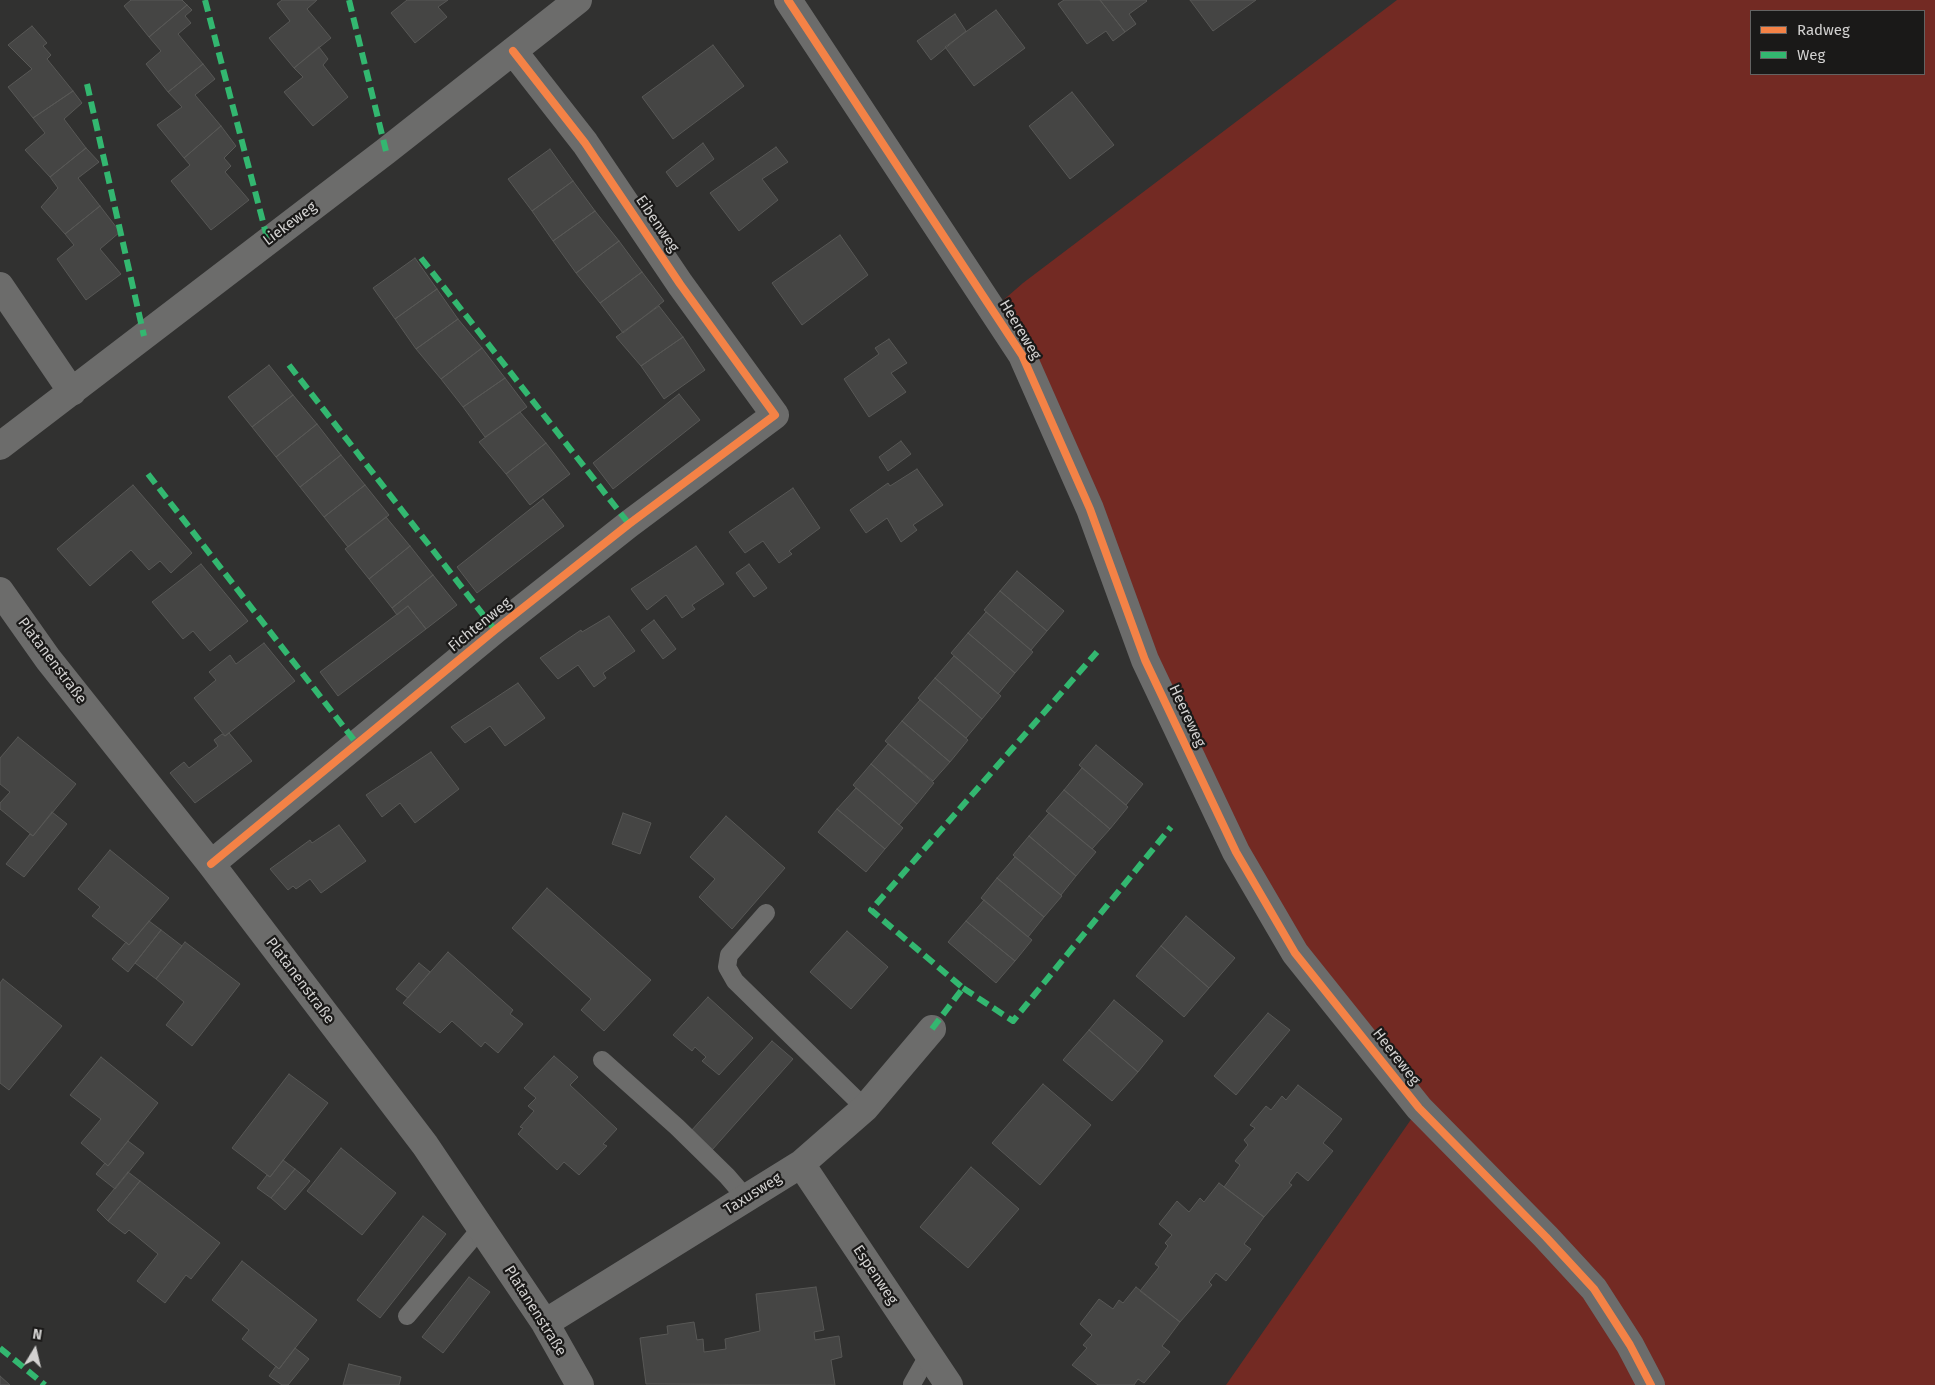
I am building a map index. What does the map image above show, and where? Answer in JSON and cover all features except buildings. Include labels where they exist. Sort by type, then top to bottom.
[{"type":"street","name":"Liekeweg","points":[[0,446],[578,0]]},
{"type":"street","name":"Heereweg","points":[[788,0],[1022,355],[1090,509],[1145,660],[1236,852],[1295,953],[1419,1108],[1546,1237],[1594,1289],[1630,1346],[1651,1385]]},
{"type":"street","name":"Eibenweg","points":[[513,51],[585,143],[680,284],[775,416]]},
{"type":"street","points":[[0,286],[72,392]]},
{"type":"street","name":"Fichtenweg","points":[[211,864],[495,630],[629,524],[775,416]]},
{"type":"street","name":"Platanenstraße","points":[[0,591],[48,659],[211,864],[425,1145],[545,1323],[580,1385]]},
{"type":"street","name":"Taxusweg","points":[[545,1323],[800,1164],[866,1108],[932,1029]]},
{"type":"street","name":"Espenweg","points":[[800,1164],[949,1385]]},
{"type":"lane","points":[[766,913],[729,955],[728,967],[731,974],[735,981],[866,1108]]},
{"type":"lane","points":[[602,1060],[683,1133],[727,1176],[746,1198]]},
{"type":"lane","points":[[407,1316],[481,1228]]},
{"type":"lane","points":[[912,1384],[929,1354]]},
{"type":"shaded area","points":[[1397,0],[1935,0],[1935,1385],[1226,1385],[1419,1108],[1295,953],[992,310],[1023,283]]},
{"type":"marked path","points":[[205,0],[268,241]]},
{"type":"marked path","points":[[349,0],[386,151]]},
{"type":"marked path","points":[[87,84],[144,336]]},
{"type":"marked path","points":[[421,258],[629,524]]},
{"type":"marked path","points":[[289,365],[495,630]]},
{"type":"marked path","points":[[148,474],[357,744]]},
{"type":"marked path","points":[[932,1029],[963,988],[871,910],[1097,652]]},
{"type":"marked path","points":[[963,988],[1013,1021],[1171,827]]},
{"type":"marked path","points":[[0,1348],[45,1385]]},
{"type":"cycle path","points":[[788,0],[1022,355],[1090,509],[1145,660],[1236,852],[1295,953],[1419,1108],[1546,1237],[1594,1289],[1630,1345],[1651,1385]]},
{"type":"cycle path","points":[[211,864],[495,630],[629,524],[775,415],[680,284],[585,143],[513,51]]}]
